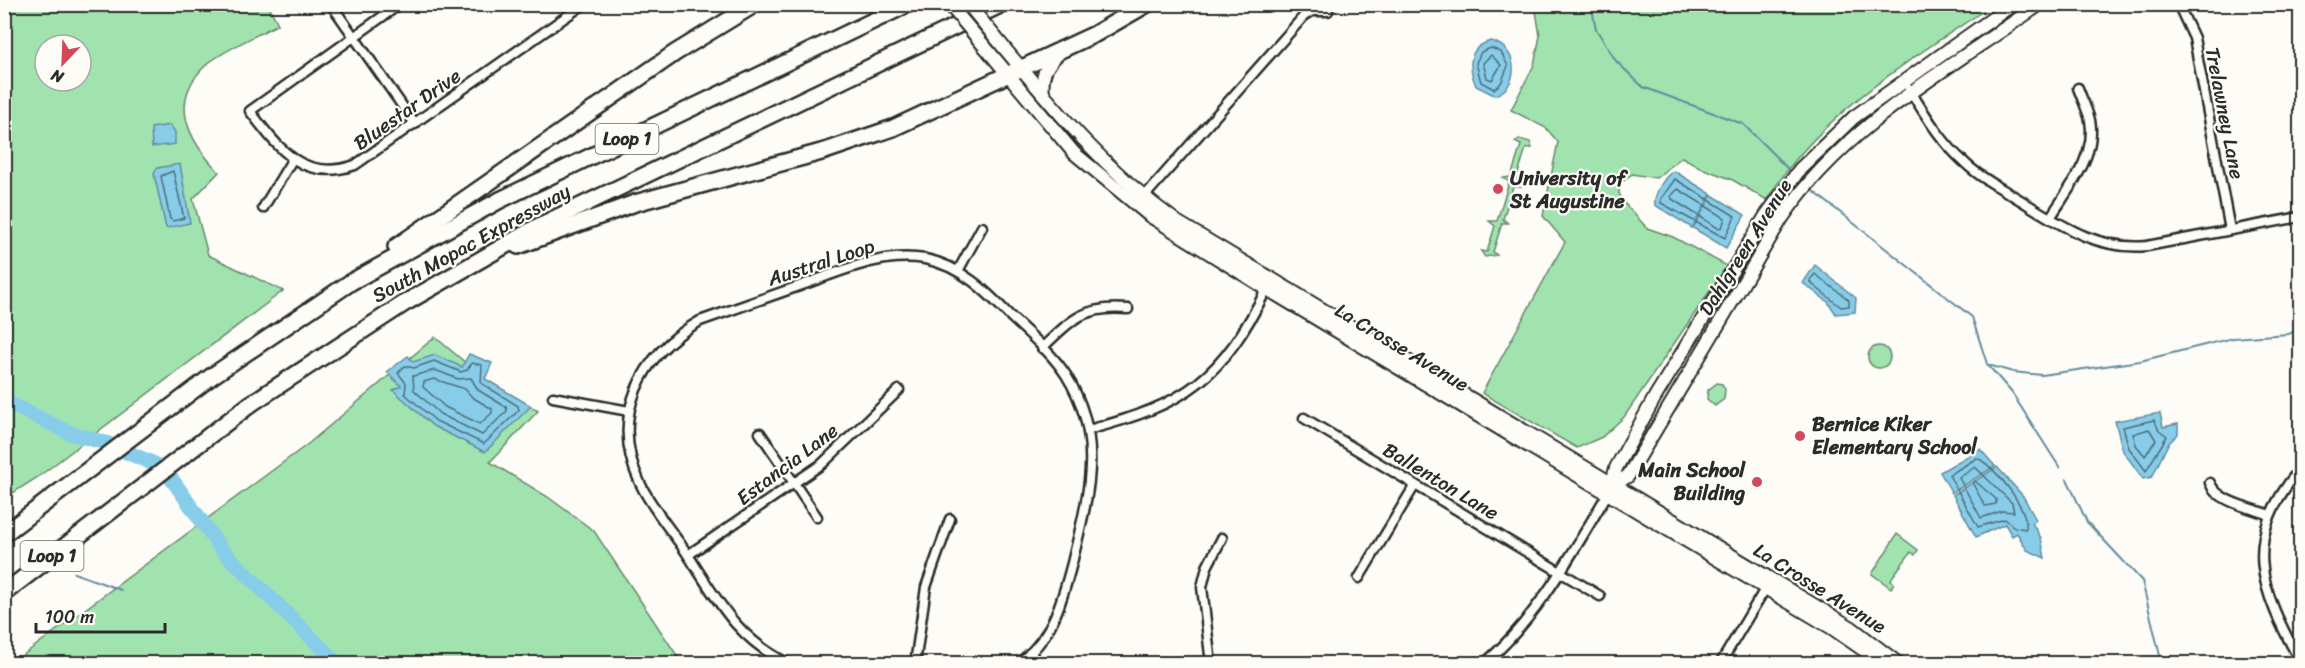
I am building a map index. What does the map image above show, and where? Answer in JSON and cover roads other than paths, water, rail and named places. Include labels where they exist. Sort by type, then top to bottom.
[{"type":"highway","points":[[351,282],[390,251],[675,53],[755,4]]},
{"type":"highway","name":"South Mopac Expressway","points":[[4,534],[222,369],[351,282],[500,200],[908,4]]},
{"type":"highway","name":"South Mopac Expressway","points":[[4,593],[186,450],[325,353],[476,262],[539,226],[606,192],[1002,4]]},
{"type":"highway","points":[[476,262],[635,202],[825,151],[893,128],[1064,47],[1147,4]]},
{"type":"street","points":[[331,4],[415,124]]},
{"type":"street","points":[[354,37],[400,4]]},
{"type":"street","name":"Bluestar Drive","points":[[354,37],[250,111],[277,147],[292,160],[319,169],[346,168],[369,157],[584,4]]},
{"type":"street","name":"La Crosse Avenue","points":[[949,4],[985,47],[1043,94],[1095,155],[1144,197],[1269,285]]},
{"type":"street","name":"La Crosse Avenue","points":[[968,4],[996,38],[1013,70],[1074,153],[1128,200],[1179,236],[1269,285],[1768,584],[1884,663]]},
{"type":"street","name":"Dahlgreen Avenue","points":[[1484,663],[1521,629],[1561,572],[1611,489],[1616,468],[1655,397],[1779,196],[1824,144],[1854,117],[2013,4]]},
{"type":"street","name":"Dahlgreen Avenue","points":[[1611,489],[1628,476],[1795,200],[1849,141],[1872,121],[2040,4]]},
{"type":"street","name":"Trelawney Lane","points":[[2178,4],[2194,38],[2230,230]]},
{"type":"street","points":[[1144,197],[1304,16],[1312,11],[1328,12]]},
{"type":"street","points":[[1043,94],[1042,81],[1048,64],[1064,47]]},
{"type":"street","points":[[1903,81],[1941,136],[1964,163],[2050,218],[2091,240],[2124,246],[2147,246],[2301,217]]},
{"type":"street","points":[[2050,218],[2082,167],[2089,148],[2090,119],[2078,88]]},
{"type":"street","points":[[263,208],[292,160]]},
{"type":"street","points":[[958,271],[982,227]]},
{"type":"street","name":"Austral Loop","points":[[789,663],[756,644],[736,627],[646,495],[633,467],[627,436],[629,411],[636,388],[653,358],[679,334],[700,321],[879,259],[927,260],[958,271],[984,289],[1065,374],[1082,409],[1088,430],[1091,479],[1063,598],[1052,625],[1030,653],[1017,663]]},
{"type":"street","points":[[1088,430],[1153,411],[1176,400],[1201,382],[1232,347],[1269,285]]},
{"type":"street","points":[[1042,348],[1079,315],[1103,308],[1128,309]]},
{"type":"street","name":"Estancia Lane","points":[[688,555],[829,458],[899,390]]},
{"type":"street","points":[[553,397],[629,411]]},
{"type":"street","name":"Ballenton Lane","points":[[1304,418],[1600,596]]},
{"type":"street","points":[[760,434],[817,517]]},
{"type":"street","points":[[2300,660],[2273,610],[2264,580],[2264,545],[2270,515],[2278,499],[2301,469]]},
{"type":"street","points":[[2210,483],[2215,492],[2224,498],[2270,515]]},
{"type":"street","points":[[1359,578],[1415,485]]},
{"type":"street","points":[[915,663],[926,587],[950,519]]},
{"type":"street","points":[[1211,663],[1202,587],[1207,567],[1222,538]]},
{"type":"street","points":[[1720,663],[1768,584]]},
{"type":"street","name":"La Crosse Avenue","points":[[1768,584],[1863,635],[1899,663]]},
{"type":"street","points":[[1030,653],[1040,663]]},
{"type":"water","points":[[1491,41],[1501,45],[1508,52],[1513,69],[1508,86],[1502,92],[1494,95],[1476,86],[1471,65],[1477,48]]},
{"type":"water","points":[[170,125],[175,132],[175,144],[152,147],[151,128]]},
{"type":"water","points":[[180,164],[190,223],[166,228],[154,174],[157,168]]},
{"type":"water","points":[[1674,171],[1711,194],[1692,228],[1655,205],[1660,186]]},
{"type":"water","points":[[1712,195],[1745,215],[1726,248],[1693,228]]},
{"type":"water","points":[[1815,265],[1856,298],[1855,312],[1836,314],[1828,302],[1803,283]]},
{"type":"water","points":[[469,354],[492,363],[485,379],[531,406],[485,452],[433,426],[393,390],[401,386],[387,372],[408,356],[413,362],[435,355],[462,367]]},
{"type":"water","points":[[2160,413],[2163,427],[2178,424],[2178,434],[2168,444],[2152,477],[2143,479],[2123,451],[2115,421]]},
{"type":"water","points":[[1980,449],[1995,466],[1952,493],[1940,472]]},
{"type":"water","points":[[1997,467],[2023,496],[2036,520],[2032,523],[2041,538],[2045,558],[2027,550],[2017,533],[2012,536],[2005,524],[1976,537],[1953,495]]},
{"type":"waterway","points":[[1591,4],[1596,29],[1616,61],[1643,87],[1743,124],[1789,170]]},
{"type":"waterway","points":[[1813,191],[1972,317],[1987,364],[2012,393],[2060,468]]},
{"type":"waterway","points":[[1988,365],[2013,372],[2042,375],[2140,361],[2233,338],[2288,334],[2300,330]]},
{"type":"waterway","points":[[4,401],[70,433],[106,443],[152,463],[171,478],[222,550],[338,664]]},
{"type":"waterway","points":[[2067,479],[2087,522],[2142,581],[2162,664]]},
{"type":"waterway","points":[[74,573],[121,590]]},
{"type":"place","name":"University of St Augustine","points":[[1498,189]]},
{"type":"place","name":"Bernice Kiker Elementary School","points":[[1800,436]]},
{"type":"place","name":"Main School Building","points":[[1757,482]]}]
